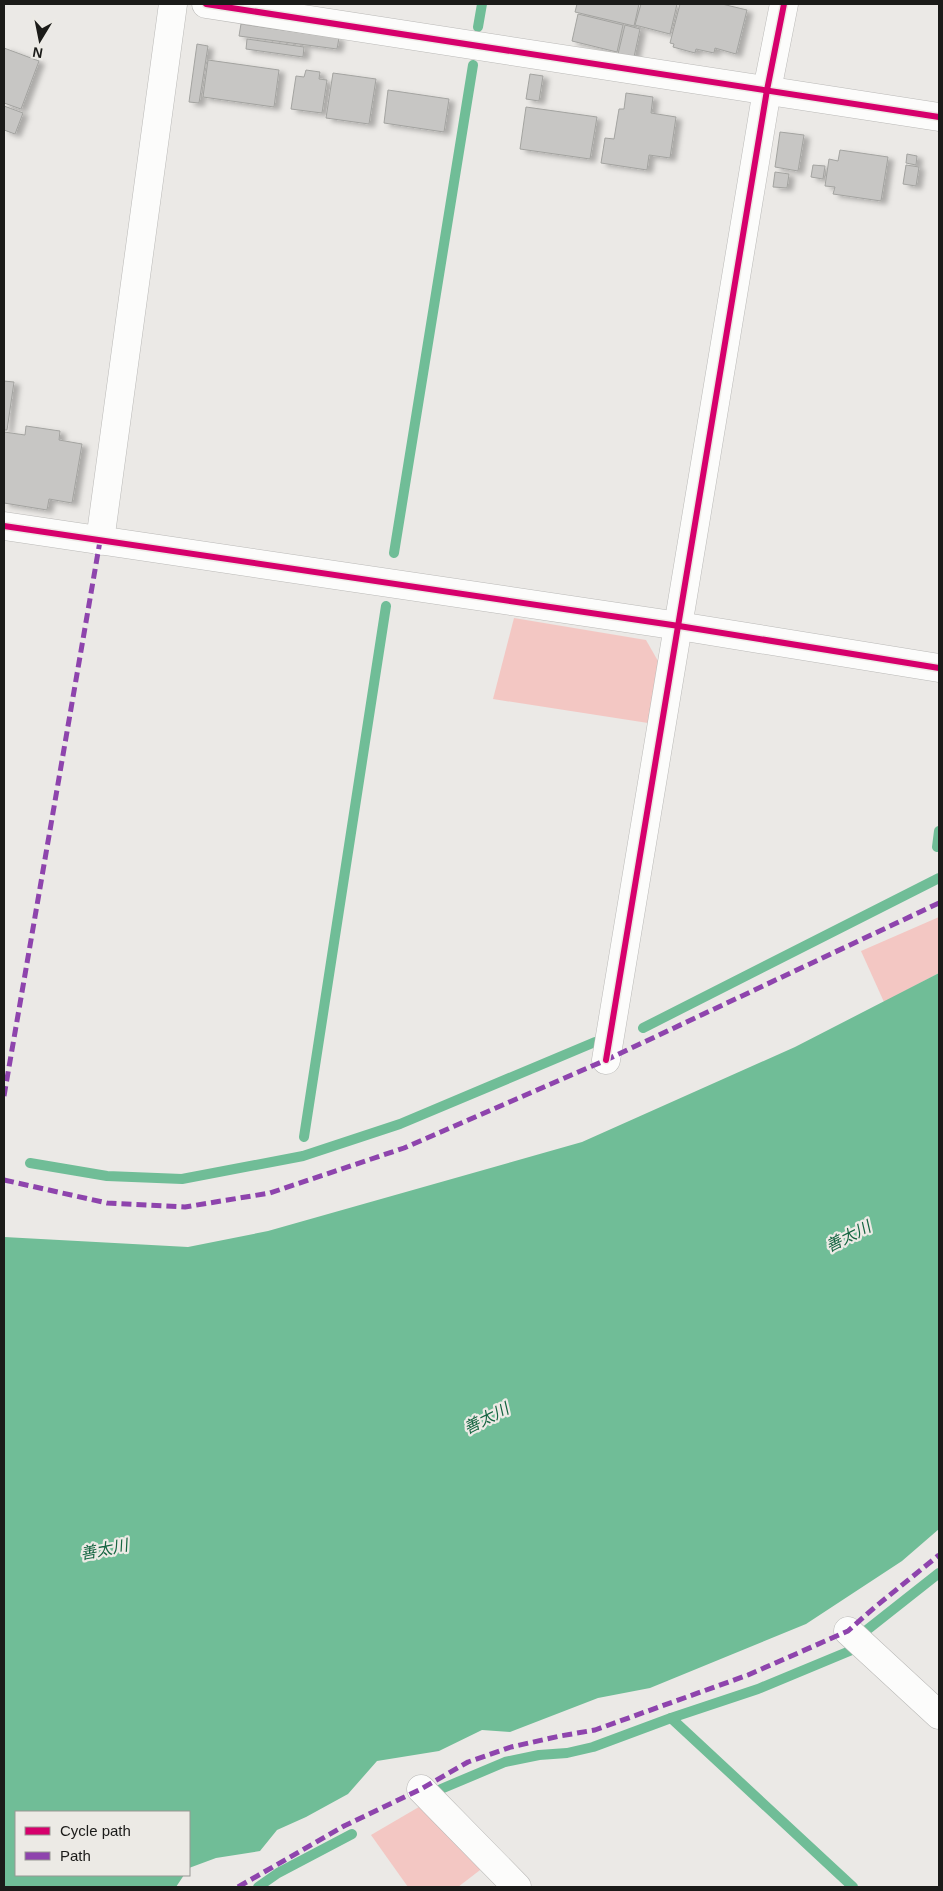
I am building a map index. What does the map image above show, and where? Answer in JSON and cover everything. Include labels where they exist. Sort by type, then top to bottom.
[{"type":"street","points":[[100,541],[172,4]]},
{"type":"street","points":[[206,4],[939,117]]},
{"type":"street","points":[[606,1060],[766,90],[784,4]]},
{"type":"street","points":[[4,526],[679,626],[939,668]]},
{"type":"street","points":[[848,1631],[939,1715]]},
{"type":"street","points":[[421,1789],[517,1887]]},
{"type":"shaded area","points":[[514,618],[646,640],[658,661],[648,723],[493,699]]},
{"type":"shaded area","points":[[939,917],[939,973],[884,1002],[861,951]]},
{"type":"shaded area","points":[[424,1804],[484,1867],[458,1887],[408,1887],[371,1835]]},
{"type":"water","name":"善太川","points":[[939,973],[939,1529],[902,1561],[806,1624],[650,1688],[598,1698],[510,1732],[482,1730],[439,1751],[377,1761],[348,1794],[306,1817],[277,1830],[260,1851],[216,1858],[190,1868],[190,1811],[15,1811],[15,1876],[183,1876],[176,1887],[4,1887],[4,1237],[188,1247],[268,1231],[582,1142],[795,1047]]},
{"type":"building","points":[[577,4],[639,4],[634,26],[575,12]]},
{"type":"building","points":[[641,4],[677,4],[670,34],[635,25]]},
{"type":"building","points":[[680,4],[722,4],[747,10],[736,54],[715,48],[714,53],[696,49],[695,53],[673,47],[674,44],[670,43]]},
{"type":"building","points":[[578,14],[623,25],[617,52],[572,41]]},
{"type":"building","points":[[241,24],[339,38],[337,49],[239,36]]},
{"type":"building","points":[[625,25],[640,29],[634,57],[618,54]]},
{"type":"building","points":[[247,39],[304,47],[303,57],[246,49]]},
{"type":"building","points":[[197,44],[208,46],[199,103],[189,102]]},
{"type":"building","points":[[4,48],[39,61],[21,109],[4,103]]},
{"type":"building","points":[[208,60],[279,70],[274,107],[203,97]]},
{"type":"building","points":[[306,70],[320,72],[319,79],[327,80],[322,113],[291,109],[296,76],[304,77]]},
{"type":"building","points":[[333,73],[376,79],[369,124],[326,118]]},
{"type":"building","points":[[530,74],[543,76],[539,101],[526,99]]},
{"type":"building","points":[[388,90],[449,99],[444,132],[384,123]]},
{"type":"building","points":[[626,93],[653,97],[651,113],[676,117],[670,158],[649,155],[647,170],[601,163],[605,138],[614,139],[619,109],[624,109]]},
{"type":"building","points":[[4,106],[23,113],[15,134],[4,130]]},
{"type":"building","points":[[526,107],[597,117],[590,159],[520,149]]},
{"type":"building","points":[[780,132],[804,135],[798,171],[775,167]]},
{"type":"building","points":[[840,150],[888,157],[881,201],[833,194],[835,187],[825,186],[829,159],[838,161]]},
{"type":"building","points":[[907,154],[917,156],[916,165],[906,163]]},
{"type":"building","points":[[813,165],[825,166],[823,179],[811,177]]},
{"type":"building","points":[[906,165],[919,167],[916,186],[903,184]]},
{"type":"building","points":[[775,172],[789,174],[787,188],[773,187]]},
{"type":"building","points":[[4,381],[14,382],[7,430],[4,430]]},
{"type":"building","points":[[26,426],[60,431],[59,440],[82,444],[72,503],[49,499],[47,510],[4,503],[4,432],[25,435]]},
{"type":"waterway","points":[[478,27],[482,4]]},
{"type":"waterway","points":[[394,553],[473,65]]},
{"type":"waterway","points":[[304,1137],[386,606]]},
{"type":"waterway","points":[[937,847],[939,831]]},
{"type":"waterway","points":[[643,1028],[939,878]]},
{"type":"waterway","points":[[30,1163],[107,1176],[182,1179],[303,1156],[400,1124],[595,1042]]},
{"type":"waterway","points":[[863,1633],[939,1573]]},
{"type":"waterway","points":[[441,1789],[505,1762],[539,1755],[567,1753],[593,1747],[758,1689],[852,1650]]},
{"type":"waterway","points":[[671,1718],[853,1887]]},
{"type":"waterway","points":[[258,1887],[278,1873],[352,1834]]},
{"type":"marked path","points":[[4,1096],[100,541]]},
{"type":"marked path","points":[[4,1180],[107,1203],[185,1207],[270,1193],[404,1148],[606,1060],[939,903]]},
{"type":"marked path","points":[[238,1887],[344,1826],[421,1789],[468,1762],[511,1747],[595,1730],[748,1675],[848,1631],[939,1555]]},
{"type":"cycle path","points":[[206,4],[939,117]]},
{"type":"cycle path","points":[[606,1060],[767,90],[784,4]]},
{"type":"cycle path","points":[[4,526],[679,626],[939,668]]}]
